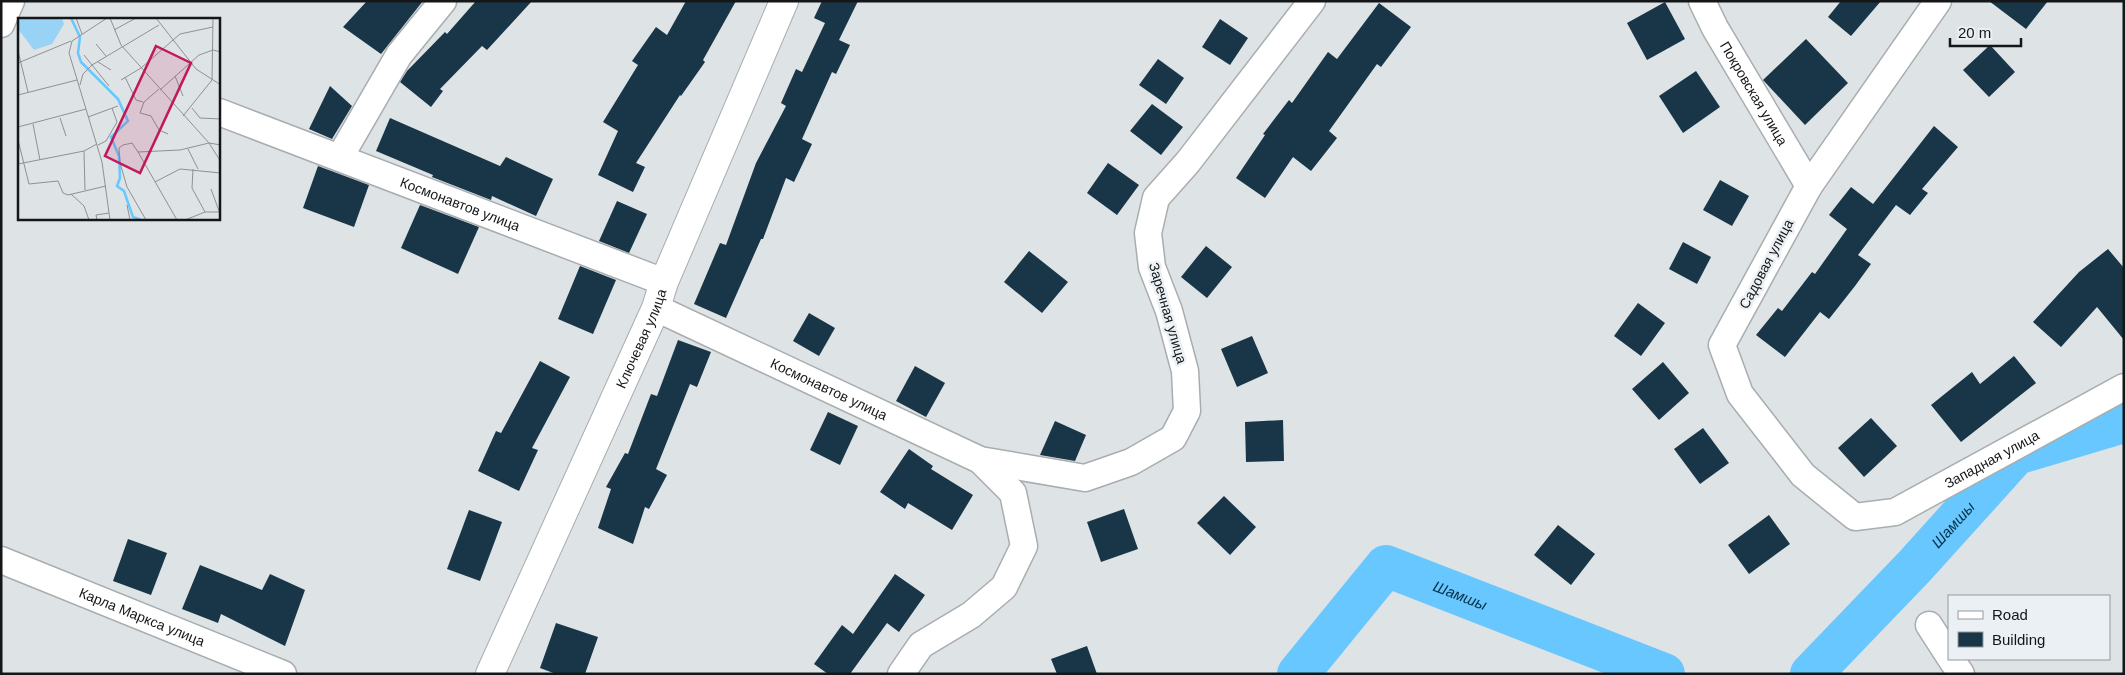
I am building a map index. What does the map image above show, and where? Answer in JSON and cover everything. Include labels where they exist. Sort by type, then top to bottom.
[{"type":"street","points":[[1,24],[11,1]]},
{"type":"street","points":[[340,157],[399,55],[443,1]]},
{"type":"street","name":"Ключевая улица","points":[[490,674],[656,308],[664,282],[784,1]]},
{"type":"street","name":"Заречная улица","points":[[1006,464],[1086,478],[1131,462],[1173,438],[1187,411],[1185,371],[1168,311],[1152,267],[1148,233],[1156,198],[1188,162],[1312,1]]},
{"type":"street","name":"Покровская улица","points":[[1702,1],[1715,28],[1808,186]]},
{"type":"street","name":"Садовая улица","points":[[1855,517],[1803,475],[1740,394],[1722,345],[1808,186],[1938,1]]},
{"type":"street","points":[[1,29],[18,36]]},
{"type":"street","name":"Космонавтов улица","points":[[220,112],[664,282]]},
{"type":"street","name":"Космонавтов улица","points":[[656,308],[980,460],[1006,464]]},
{"type":"street","name":"Западная улица","points":[[1855,517],[1895,512],[2124,387]]},
{"type":"street","points":[[901,674],[922,645],[971,615],[1004,587],[1024,546],[1013,492],[980,460]]},
{"type":"street","name":"Карла Маркса улица","points":[[1,560],[283,674]]},
{"type":"street","points":[[1929,625],[1948,654]]},
{"type":"street","points":[[1952,660],[1960,674]]},
{"type":"building","points":[[367,1],[423,1],[381,54],[343,27]]},
{"type":"building","points":[[476,1],[532,1],[487,50],[482,46],[440,89],[443,91],[431,107],[400,82],[407,71],[445,32],[447,34]]},
{"type":"building","points":[[686,1],[736,1],[703,60],[705,62],[680,95],[636,163],[645,167],[633,192],[598,175],[618,131],[603,122],[638,65],[632,61],[656,27],[667,35]]},
{"type":"building","points":[[822,1],[858,1],[839,40],[850,45],[836,74],[832,72],[802,139],[812,144],[794,182],[786,178],[763,239],[761,239],[726,318],[694,304],[720,243],[726,245],[756,163],[786,106],[781,103],[796,69],[802,72],[825,23],[814,18]]},
{"type":"building","points":[[1841,1],[1881,1],[1851,36],[1828,17]]},
{"type":"building","points":[[1989,1],[2048,1],[2026,29]]},
{"type":"building","points":[[1665,2],[1685,39],[1647,60],[1627,23]]},
{"type":"building","points":[[1379,3],[1411,27],[1381,67],[1377,64],[1329,131],[1337,138],[1311,171],[1293,157],[1265,198],[1236,178],[1265,135],[1263,134],[1289,100],[1292,103],[1328,52],[1337,59]]},
{"type":"building","points":[[1220,19],[1248,38],[1230,65],[1202,47]]},
{"type":"building","points":[[1806,39],[1848,83],[1805,125],[1763,80]]},
{"type":"building","points":[[1990,45],[2015,72],[1989,97],[1963,70]]},
{"type":"building","points":[[1158,59],[1184,78],[1166,104],[1139,85]]},
{"type":"building","points":[[1696,71],[1720,107],[1683,133],[1659,96]]},
{"type":"building","points":[[330,86],[352,106],[332,139],[309,129]]},
{"type":"building","points":[[1152,104],[1183,127],[1161,155],[1130,131]]},
{"type":"building","points":[[390,118],[500,166],[506,157],[553,179],[536,216],[492,196],[491,200],[432,177],[433,175],[376,151]]},
{"type":"building","points":[[1934,126],[1958,147],[1922,189],[1928,193],[1910,215],[1896,205],[1858,255],[1871,264],[1855,286],[1829,319],[1820,312],[1785,357],[1756,335],[1778,308],[1782,311],[1812,272],[1815,274],[1847,229],[1829,215],[1851,187],[1873,204]]},
{"type":"building","points":[[1108,163],[1139,185],[1117,215],[1087,193]]},
{"type":"building","points":[[318,166],[369,185],[354,227],[303,208]]},
{"type":"building","points":[[1720,180],[1749,196],[1732,226],[1703,210]]},
{"type":"building","points":[[617,201],[647,214],[629,253],[599,241]]},
{"type":"building","points":[[420,205],[479,227],[458,274],[401,248]]},
{"type":"building","points":[[1683,242],[1711,257],[1697,284],[1669,269]]},
{"type":"building","points":[[1206,246],[1232,267],[1207,298],[1181,277]]},
{"type":"building","points":[[2108,249],[2124,268],[2124,340],[2097,307],[2061,347],[2033,322],[2079,272]]},
{"type":"building","points":[[1029,251],[1068,282],[1042,313],[1004,282]]},
{"type":"building","points":[[580,266],[616,280],[593,334],[558,319]]},
{"type":"building","points":[[1638,303],[1665,323],[1641,356],[1614,336]]},
{"type":"building","points":[[809,313],[835,328],[819,356],[793,341]]},
{"type":"building","points":[[1252,336],[1268,373],[1237,387],[1221,349]]},
{"type":"building","points":[[678,340],[711,352],[697,387],[690,384],[656,469],[667,475],[649,509],[645,507],[633,544],[598,528],[611,489],[606,487],[625,453],[628,454],[651,394],[657,396]]},
{"type":"building","points":[[2014,356],[2036,383],[1961,442],[1931,405],[1972,372],[1980,384]]},
{"type":"building","points":[[540,361],[570,377],[532,448],[538,450],[519,491],[478,471],[496,431],[501,433]]},
{"type":"building","points":[[1663,362],[1689,393],[1659,420],[1632,389]]},
{"type":"building","points":[[915,366],[945,383],[926,417],[896,401]]},
{"type":"building","points":[[828,412],[858,426],[840,465],[810,450]]},
{"type":"building","points":[[1871,418],[1897,446],[1864,477],[1838,448]]},
{"type":"building","points":[[1283,420],[1284,461],[1246,462],[1245,422]]},
{"type":"building","points":[[1055,421],[1086,435],[1075,461],[1040,455]]},
{"type":"building","points":[[1703,428],[1729,463],[1700,484],[1674,449]]},
{"type":"building","points":[[909,449],[933,466],[931,469],[973,495],[952,530],[908,503],[905,509],[880,492]]},
{"type":"building","points":[[1224,496],[1256,527],[1230,555],[1197,523]]},
{"type":"building","points":[[1124,509],[1138,549],[1101,562],[1087,522]]},
{"type":"building","points":[[469,510],[502,522],[480,581],[447,569]]},
{"type":"building","points":[[1769,515],[1790,544],[1749,574],[1728,545]]},
{"type":"building","points":[[1558,525],[1595,554],[1571,585],[1534,555]]},
{"type":"building","points":[[128,539],[167,553],[151,595],[113,581]]},
{"type":"building","points":[[200,565],[262,590],[270,574],[305,590],[285,646],[221,614],[218,623],[182,609]]},
{"type":"building","points":[[895,574],[925,595],[899,632],[887,623],[850,674],[828,674],[814,664],[842,625],[853,634]]},
{"type":"building","points":[[556,623],[598,637],[585,674],[556,674],[540,668]]},
{"type":"building","points":[[1087,646],[1097,674],[1057,674],[1051,659]]},
{"type":"waterway","name":"Шамшы","points":[[1811,674],[1914,567],[2016,454],[2124,422]]},
{"type":"waterway","name":"Шамшы","points":[[1298,674],[1386,566],[1664,674]]}]
